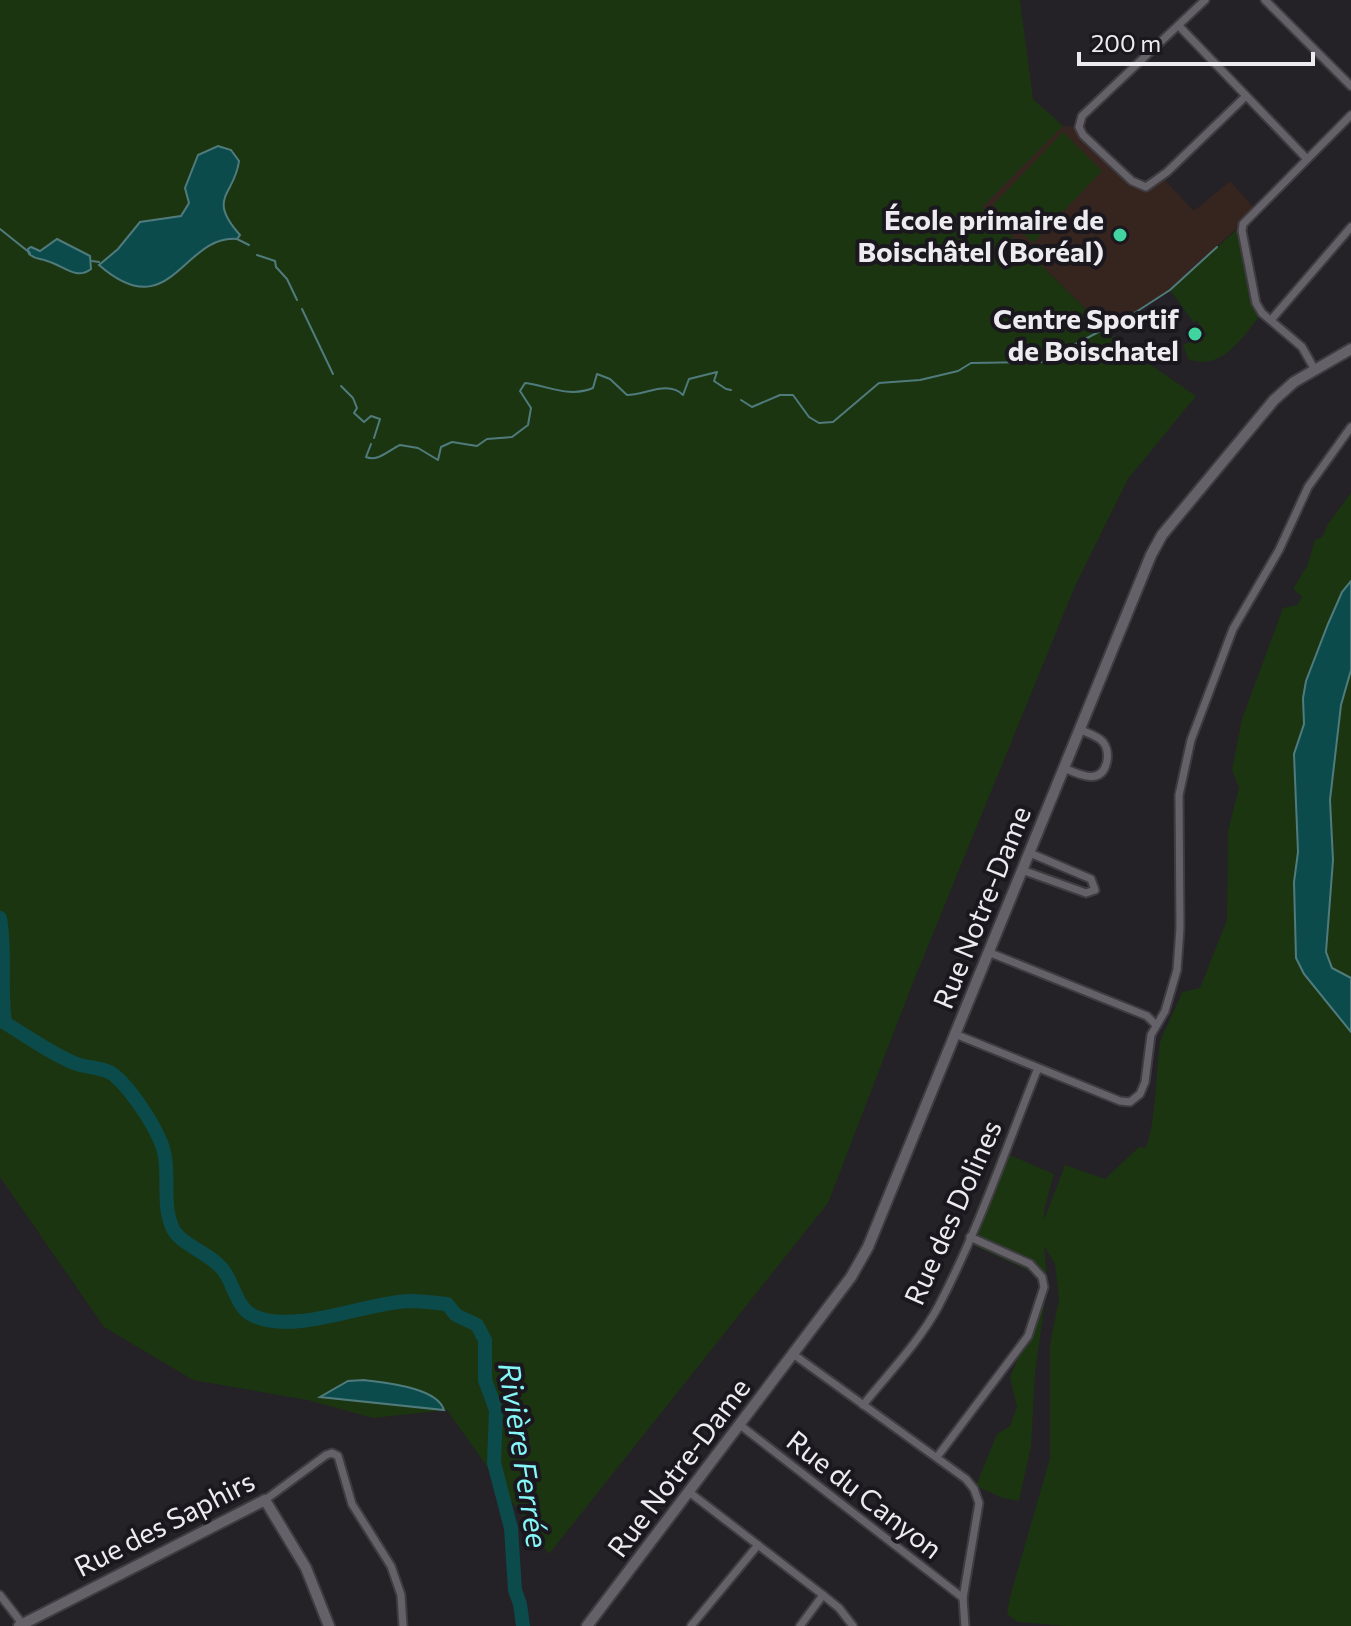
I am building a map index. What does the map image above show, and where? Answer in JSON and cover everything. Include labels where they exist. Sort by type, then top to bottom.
[{"type":"street","points":[[1205,0],[1082,116],[1079,127],[1083,135],[1132,181],[1146,187],[1162,177],[1246,96]]},
{"type":"street","points":[[1265,0],[1351,86]]},
{"type":"street","points":[[1179,26],[1307,159]]},
{"type":"street","points":[[1315,370],[1302,347],[1262,313],[1256,303],[1244,245],[1243,224],[1351,115]]},
{"type":"street","points":[[1271,320],[1351,227]]},
{"type":"street","name":"Rue Notre-Dame","points":[[587,1626],[851,1277],[868,1247],[1079,729],[1162,535],[1274,400],[1294,382],[1351,349]]},
{"type":"street","points":[[955,1034],[1120,1101],[1136,1099],[1145,1082],[1147,1053],[1156,1025],[1169,1000],[1177,970],[1180,928],[1179,795],[1191,740],[1238,619],[1279,550],[1308,487],[1351,427]]},
{"type":"street","points":[[1064,768],[1084,777],[1095,777],[1102,773],[1106,765],[1105,745],[1100,739],[1079,729]]},
{"type":"street","points":[[1022,870],[1086,893],[1095,890],[1091,879],[1030,853]]},
{"type":"street","points":[[988,952],[1147,1016],[1156,1025]]},
{"type":"street","name":"Rue des Dolines","points":[[863,1405],[937,1309],[970,1237],[1038,1068]]},
{"type":"street","points":[[937,1457],[1028,1336],[1044,1287],[1042,1277],[1030,1264],[970,1237]]},
{"type":"street","points":[[793,1354],[937,1457],[974,1489],[979,1503],[963,1598],[965,1626]]},
{"type":"street","name":"Rue du Canyon","points":[[740,1425],[963,1598]]},
{"type":"street","name":"Rue des Saphirs","points":[[22,1625],[265,1500],[332,1453],[338,1456],[352,1504],[391,1566],[401,1595],[403,1626]]},
{"type":"street","points":[[689,1492],[839,1608],[853,1626]]},
{"type":"street","points":[[265,1500],[306,1568],[329,1626]]},
{"type":"street","points":[[691,1626],[758,1545]]},
{"type":"street","points":[[0,1595],[22,1625]]},
{"type":"street","points":[[800,1626],[823,1595]]},
{"type":"shaded area","name":"École primaire de Boischâtel (Boréal)","points":[[1063,126],[1079,127],[1132,181],[1146,187],[1162,177],[1194,211],[1230,181],[1256,210],[1170,290],[1105,328],[982,207]]},
{"type":"green space","points":[[0,0],[1020,0],[1033,99],[1063,126],[982,207],[1132,352],[1196,396],[1128,479],[1075,586],[912,985],[828,1203],[549,1554],[447,1410],[373,1418],[307,1400],[193,1380],[104,1327],[0,1177]]},
{"type":"green space","points":[[1063,132],[1102,171],[1033,243],[993,205]]},
{"type":"green space","points":[[1243,224],[1238,234],[1262,313],[1231,350],[1222,356],[1212,361],[1188,359],[1183,345],[1207,335],[1197,321],[1193,322],[1170,290]]},
{"type":"green space","points":[[1351,493],[1351,605],[1305,749],[1331,1007],[1351,1032],[1351,1626],[1066,1626],[1018,1622],[1007,1614],[1010,1597],[1050,1458],[1050,1345],[1059,1299],[1055,1264],[1044,1246],[1047,1279],[964,1241],[1000,1151],[1054,1174],[1044,1220],[1065,1165],[1105,1179],[1139,1147],[1146,1148],[1152,1123],[1161,1039],[1182,992],[1200,988],[1227,920],[1228,831],[1239,787],[1232,770],[1242,719],[1283,608],[1297,605],[1302,597],[1293,589],[1307,566],[1315,540],[1322,537]]},
{"type":"green space","points":[[1351,670],[1351,978],[1332,968],[1326,952],[1333,860],[1330,800],[1341,705]]},
{"type":"green space","points":[[1046,1293],[1035,1373],[1031,1446],[1019,1501],[1003,1498],[976,1486],[997,1434],[1010,1426],[1017,1407],[1010,1377]]},
{"type":"water","points":[[218,146],[231,150],[239,161],[224,204],[230,222],[240,235],[237,239],[219,241],[203,250],[175,274],[160,283],[143,287],[123,282],[99,265],[118,249],[140,222],[181,216],[189,203],[185,188],[198,155]]},
{"type":"water","points":[[57,239],[90,256],[91,269],[75,273],[29,254],[31,247],[40,251]]},
{"type":"water","points":[[1351,581],[1351,670],[1341,705],[1330,800],[1333,860],[1326,952],[1332,968],[1351,978],[1351,1032],[1304,974],[1296,958],[1294,882],[1298,852],[1294,754],[1304,724],[1306,681],[1342,592]]},
{"type":"water","points":[[364,1380],[421,1391],[432,1396],[444,1410],[320,1397],[348,1381]]},
{"type":"waterway","points":[[0,229],[30,253]]},
{"type":"waterway","points":[[237,239],[249,245]]},
{"type":"waterway","points":[[741,400],[752,407],[780,395],[793,395],[809,417],[819,423],[833,422],[879,383],[920,380],[958,371],[971,363],[1042,362],[1136,312],[1170,290],[1217,247]]},
{"type":"waterway","points":[[257,255],[275,261],[297,300]]},
{"type":"waterway","points":[[92,261],[99,262]]},
{"type":"waterway","points":[[302,309],[333,374]]},
{"type":"waterway","points":[[371,444],[366,457],[379,457],[400,445],[418,448],[438,460],[441,447],[452,442],[477,446],[487,439],[512,437],[528,425],[531,408],[520,391],[525,383],[576,392],[593,388],[597,374],[610,379],[627,395],[663,388],[683,395],[689,379],[717,372],[714,381],[731,390]]},
{"type":"waterway","points":[[341,386],[353,398],[357,408],[354,413],[364,422],[371,416],[380,419],[374,438]]},
{"type":"waterway","name":"Rivière Ferrée","points":[[0,918],[5,1023],[65,1059],[110,1072],[129,1091],[163,1147],[168,1211],[173,1229],[224,1271],[248,1313],[271,1321],[289,1322],[419,1301],[447,1304],[456,1315],[477,1325],[485,1340],[485,1380],[496,1410],[494,1463],[511,1528],[515,1590],[523,1626]]},
{"type":"place","name":"École primaire de Boischâtel (Boréal)","points":[[1120,235]]},
{"type":"place","name":"Centre Sportif de Boischatel","points":[[1195,334]]}]
